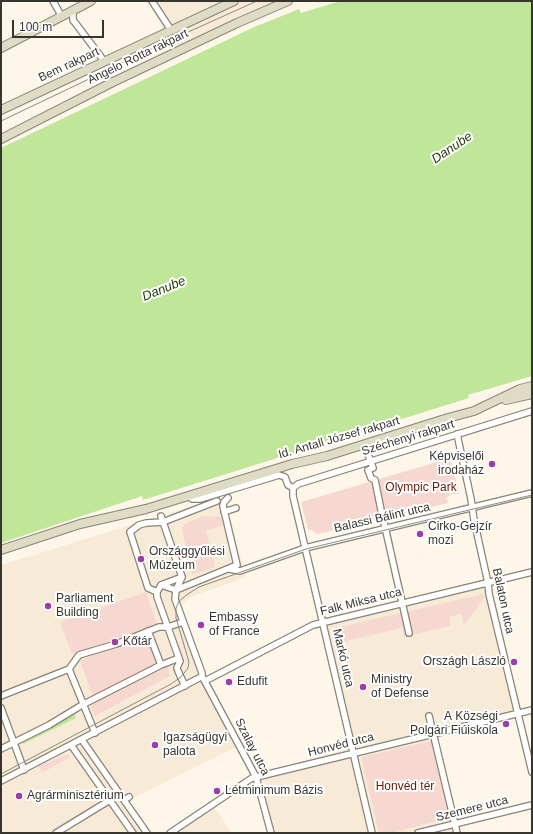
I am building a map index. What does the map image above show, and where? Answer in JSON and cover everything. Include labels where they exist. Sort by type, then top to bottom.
[{"type":"main road","points":[[1,48],[91,1]]},
{"type":"main road","name":"Bem rakpart","points":[[1,110],[234,1]]},
{"type":"main road","name":"Angelo Rotta rakpart","points":[[1,139],[118,80],[237,23],[288,1]]},
{"type":"main road","points":[[495,402],[520,389],[532,386]]},
{"type":"main road","points":[[495,402],[532,394]]},
{"type":"main road","name":"Id. Antall József rakpart","points":[[1,550],[80,524],[146,509],[292,464],[327,456],[474,411],[495,402]]},
{"type":"street","points":[[53,1],[62,17]]},
{"type":"street","points":[[152,1],[171,30]]},
{"type":"street","points":[[73,11],[73,20],[104,61]]},
{"type":"street","name":"Széchenyi rakpart","points":[[293,488],[298,484],[370,461],[532,412]]},
{"type":"street","name":"Balaton utca","points":[[457,434],[489,594],[532,772]]},
{"type":"street","points":[[368,454],[373,468],[368,470],[371,478],[374,480],[409,633]]},
{"type":"street","name":"Id. Antall József rakpart","points":[[189,496],[200,499],[279,475],[285,477],[288,485],[293,488]]},
{"type":"street","name":"Markó utca","points":[[293,488],[293,496],[372,833]]},
{"type":"street","name":"Balassi Bálint utca","points":[[227,570],[240,571],[305,548],[532,493]]},
{"type":"street","points":[[162,585],[176,590],[237,565],[223,506],[224,502],[228,498],[139,525],[130,532],[148,588],[157,592],[180,661],[177,670],[185,686]]},
{"type":"street","points":[[224,512],[236,508]]},
{"type":"street","points":[[162,519],[182,577],[176,590]]},
{"type":"street","name":"Falk Miksa utca","points":[[1,782],[199,678],[203,678],[313,625],[532,572]]},
{"type":"street","points":[[157,592],[162,585],[182,577]]},
{"type":"street","name":"Szalay utca","points":[[176,590],[175,599],[203,678],[256,777],[271,833]]},
{"type":"street","points":[[1,696],[32,681],[69,670],[79,655],[159,627],[168,627],[183,622]]},
{"type":"street","points":[[148,631],[161,665]]},
{"type":"street","points":[[1,749],[49,725],[82,705],[161,665],[179,658]]},
{"type":"street","points":[[69,670],[82,705],[95,733]]},
{"type":"street","points":[[1,708],[24,770]]},
{"type":"street","name":"Honvéd utca","points":[[170,833],[247,780],[532,710]]},
{"type":"street","points":[[429,716],[457,833]]},
{"type":"street","points":[[82,740],[127,798],[147,833]]},
{"type":"street","points":[[71,745],[133,833]]},
{"type":"street","points":[[56,833],[110,800]]},
{"type":"street","name":"Szemere utca","points":[[418,833],[532,806]]},
{"type":"shaded area","points":[[146,1],[276,1],[249,12],[176,48]]},
{"type":"shaded area","points":[[224,496],[246,577],[191,597],[180,606],[208,679],[243,744],[127,801],[150,833],[1,833],[1,565]]},
{"type":"shaded area","points":[[489,577],[522,716],[435,736],[458,833],[273,833],[261,783],[262,772],[349,749],[318,620],[461,586]]},
{"type":"shaded area","points":[[212,804],[232,833],[168,833]]},
{"type":"green space","name":"Olympic Park","points":[[447,459],[451,461],[459,494],[450,494],[450,496],[447,497],[448,503],[318,534],[308,530],[301,502]]},
{"type":"green space","points":[[203,516],[221,517],[223,525],[206,531],[215,567],[192,575],[182,529],[185,524]]},
{"type":"green space","points":[[146,592],[157,624],[72,654],[60,622]]},
{"type":"green space","points":[[483,594],[484,598],[464,625],[461,614],[449,617],[451,626],[404,637],[402,628],[334,644],[331,629]]},
{"type":"green space","points":[[146,636],[157,664],[93,697],[80,660]]},
{"type":"green space","points":[[168,666],[170,676],[95,716],[90,705]]},
{"type":"green space","name":"Honvéd tér","points":[[431,741],[449,818],[391,833],[379,833],[361,757]]},
{"type":"green space","points":[[68,754],[70,757],[42,773],[39,766]]},
{"type":"water","name":"Danube","points":[[340,1],[532,1],[532,376],[468,395],[469,398],[143,500],[142,496],[1,543],[1,148],[252,28],[299,9],[301,13]]},
{"type":"water","points":[[74,713],[76,718],[23,744],[22,740]]},
{"type":"tram line","points":[[1,121],[177,37],[257,1]]},
{"type":"tram line","points":[[1,774],[171,684],[181,677],[188,668],[189,662],[176,618],[176,608],[179,601],[199,587],[306,549],[532,495]]},
{"type":"place","name":"Képviselői irodaház","points":[[492,464]]},
{"type":"place","name":"Cirko-Gejzír mozi","points":[[420,534]]},
{"type":"place","name":"Országgyűlési Múzeum","points":[[141,559]]},
{"type":"place","name":"Parliament Building","points":[[48,606]]},
{"type":"place","name":"Embassy of France","points":[[201,625]]},
{"type":"place","name":"Kőtár","points":[[115,642]]},
{"type":"place","name":"Országh László","points":[[514,662]]},
{"type":"place","name":"Edufit","points":[[229,682]]},
{"type":"place","name":"Ministry of Defense","points":[[363,687]]},
{"type":"place","name":"A Községi Polgári Fiúiskola","points":[[506,724]]},
{"type":"place","name":"Igazságügyi palota","points":[[155,745]]},
{"type":"place","name":"Létminimum Bázis","points":[[217,791]]},
{"type":"place","name":"Agrárminisztérium","points":[[19,796]]}]
